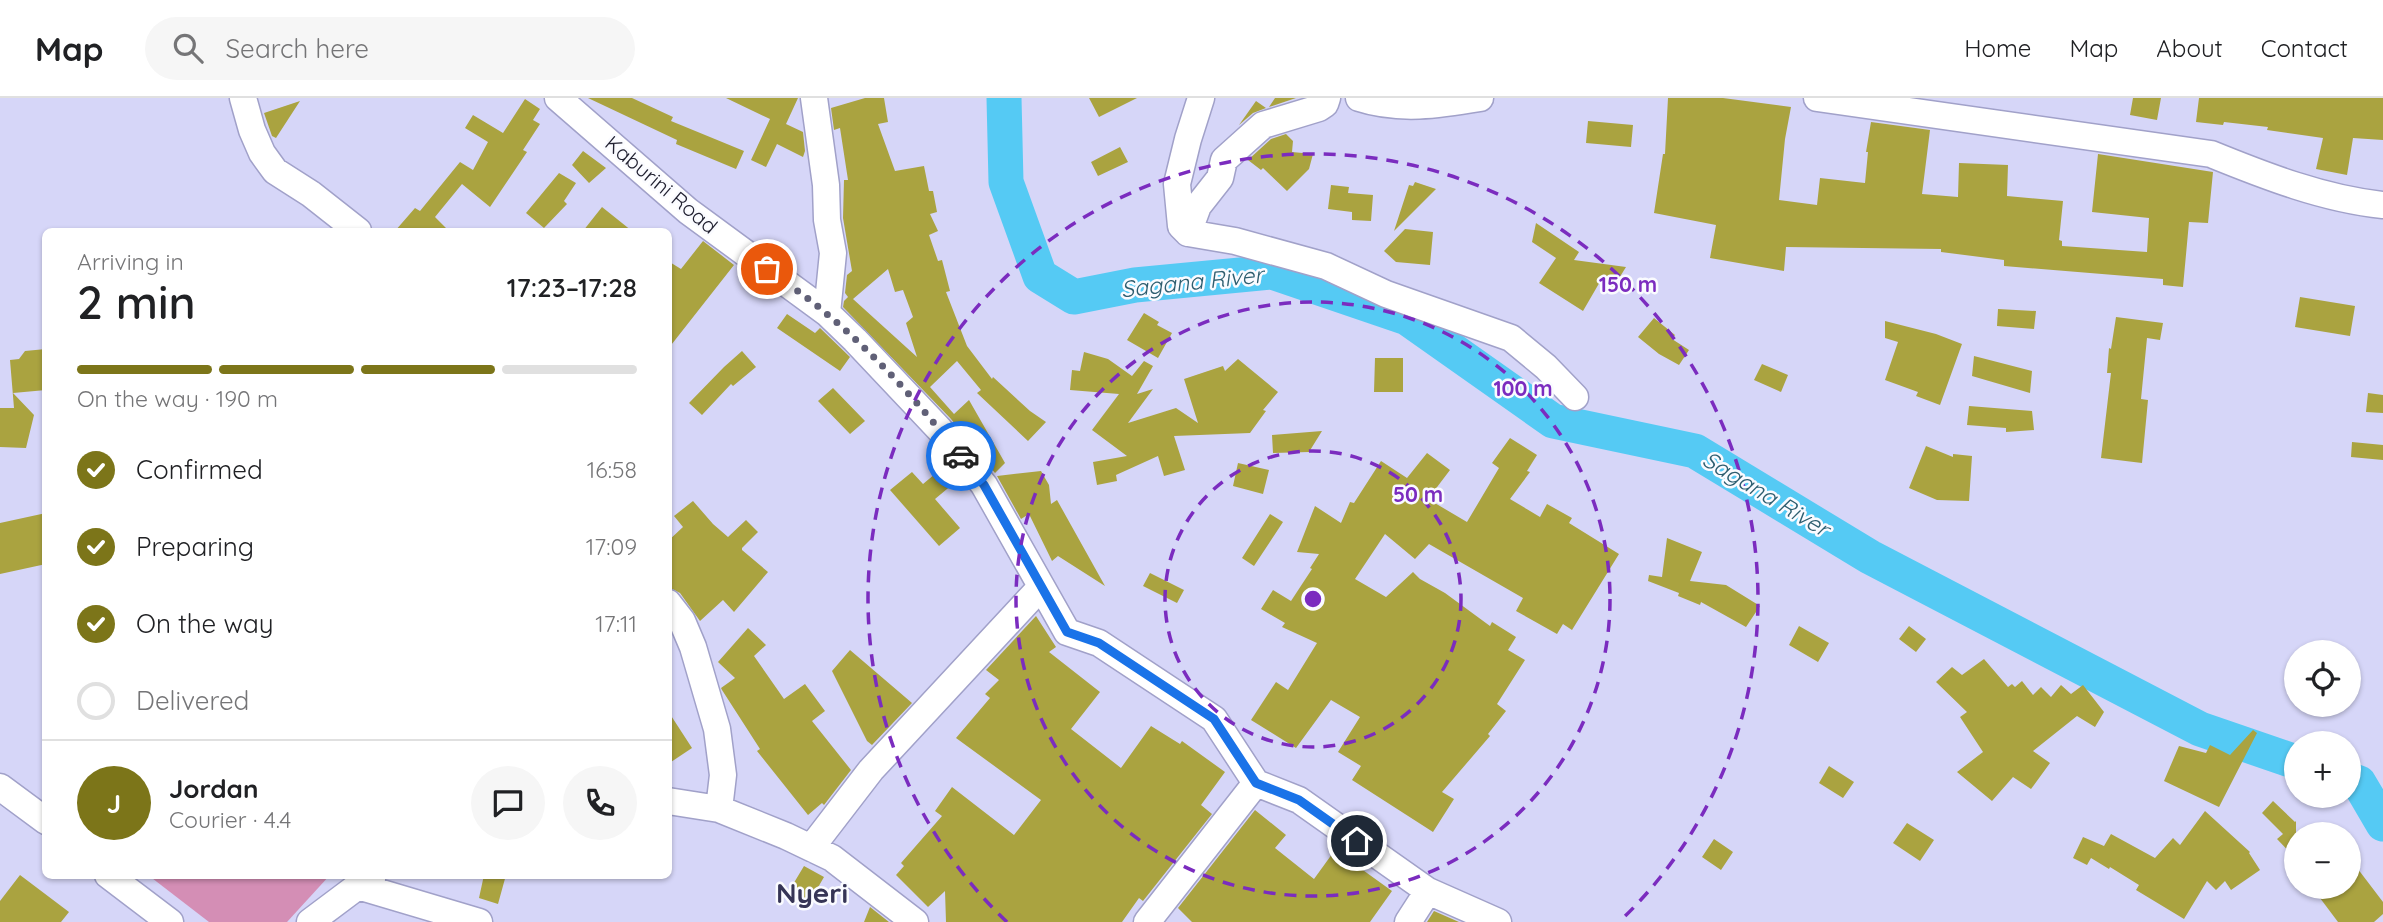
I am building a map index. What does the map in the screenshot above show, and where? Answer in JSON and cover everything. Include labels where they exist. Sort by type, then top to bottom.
[{"type":"street","points":[[243,98],[262,153],[275,171],[311,194],[354,228]]},
{"type":"street","name":"Kaburini Road","points":[[558,98],[688,211],[827,313],[855,340],[940,430],[984,485],[1067,632],[1099,643],[1214,719],[1256,783]]},
{"type":"street","points":[[814,98],[833,253],[827,313]]},
{"type":"street","points":[[1200,98],[1177,184],[1181,226],[1188,233],[1235,240],[1326,266],[1387,294],[1511,338],[1546,367],[1575,397]]},
{"type":"street","points":[[1188,233],[1198,206],[1220,178],[1224,160],[1264,125],[1319,108],[1325,104],[1327,98]]},
{"type":"street","points":[[1359,98],[1384,105],[1414,107],[1480,98]]},
{"type":"street","points":[[1817,98],[2211,154],[2247,169],[2352,202],[2383,205]]},
{"type":"street","points":[[811,848],[871,770],[1041,587]]},
{"type":"street","points":[[672,608],[682,621],[717,729],[723,775],[719,809]]},
{"type":"street","points":[[1147,922],[1256,783],[1299,800],[1428,891],[1498,922]]},
{"type":"street","points":[[0,787],[42,818]]},
{"type":"street","points":[[0,801],[42,832]]},
{"type":"street","points":[[672,802],[719,809],[832,858],[915,922]]},
{"type":"street","points":[[113,879],[170,922]]},
{"type":"street","points":[[310,922],[358,886],[373,879]]},
{"type":"street","points":[[358,886],[479,922]]},
{"type":"street","points":[[1408,922],[1428,891]]},
{"type":"shaded area","points":[[153,879],[326,879],[287,922],[209,922]]},
{"type":"building","points":[[588,98],[632,98],[673,117],[671,121],[744,151],[736,169],[676,144],[677,140]]},
{"type":"building","points":[[726,98],[798,98],[786,124],[803,132],[803,157],[777,144],[766,167],[751,160],[770,119]]},
{"type":"building","points":[[865,98],[884,98],[888,122],[878,124],[895,171],[924,166],[929,191],[933,191],[937,212],[930,214],[938,231],[929,235],[938,261],[942,260],[950,291],[946,292],[967,346],[992,379],[993,377],[1046,422],[1028,441],[977,393],[981,390],[957,361],[930,387],[954,414],[969,400],[1005,463],[995,473],[951,419],[843,307],[848,297],[845,293],[847,275],[852,271],[843,218],[844,180],[848,180],[840,128],[834,130],[831,108]],"holes":[[[888,269],[895,292],[903,290],[913,317],[906,323],[917,357],[853,299]]]},
{"type":"building","points":[[1089,98],[1137,98],[1099,117]]},
{"type":"building","points":[[1275,98],[1296,98],[1269,107]]},
{"type":"building","points":[[1668,98],[1723,98],[1791,107],[1779,200],[1817,205],[1820,178],[1865,183],[1871,122],[1930,130],[1922,194],[1958,197],[1959,163],[2008,165],[2007,196],[2063,201],[2059,240],[2062,241],[2062,246],[2147,252],[2149,218],[2092,212],[2098,154],[2213,172],[2208,223],[2189,222],[2183,287],[2163,285],[2163,279],[2004,266],[2004,260],[1941,252],[1941,249],[1786,247],[1784,271],[1710,258],[1716,225],[1654,213],[1665,154]]},
{"type":"building","points":[[2133,98],[2161,98],[2157,120],[2130,115]]},
{"type":"building","points":[[2199,98],[2383,98],[2383,140],[2353,138],[2347,175],[2316,169],[2323,138],[2267,130],[2268,127],[2196,122]]},
{"type":"building","points":[[525,99],[540,109],[533,120],[540,124],[523,150],[527,152],[490,207],[462,184],[435,217],[446,228],[398,228],[415,208],[420,211],[460,162],[473,170],[488,142],[465,128],[473,115],[503,133]]},
{"type":"building","points":[[300,101],[276,138],[272,136],[264,113]]},
{"type":"building","points":[[1256,101],[1266,108],[1253,113],[1239,125]]},
{"type":"building","points":[[1588,121],[1633,125],[1631,147],[1586,143]]},
{"type":"building","points":[[1286,134],[1293,141],[1292,152],[1313,154],[1309,169],[1287,191],[1263,168],[1261,170],[1248,160],[1271,139]]},
{"type":"building","points":[[1120,147],[1128,162],[1098,176],[1091,162]]},
{"type":"building","points":[[583,151],[606,168],[589,183],[572,165]]},
{"type":"building","points":[[559,173],[576,183],[564,201],[567,204],[544,228],[526,213]]},
{"type":"building","points":[[1415,182],[1436,189],[1394,231],[1409,185],[1413,186]]},
{"type":"building","points":[[1331,185],[1349,187],[1348,193],[1373,195],[1371,221],[1352,220],[1352,212],[1328,209]]},
{"type":"building","points":[[602,207],[628,228],[585,228]]},
{"type":"building","points":[[1536,223],[1579,252],[1574,260],[1626,267],[1613,288],[1601,280],[1583,311],[1539,283],[1556,258],[1532,242]]},
{"type":"building","points":[[1405,229],[1433,232],[1430,265],[1396,262],[1384,251]]},
{"type":"building","points":[[703,241],[734,265],[672,344],[672,263],[681,269]]},
{"type":"building","points":[[2300,297],[2355,306],[2350,336],[2295,327]]},
{"type":"building","points":[[1998,309],[2036,311],[2034,329],[1997,326]]},
{"type":"building","points":[[1144,313],[1159,322],[1157,325],[1172,333],[1158,358],[1127,340]]},
{"type":"building","points":[[787,314],[815,333],[820,328],[850,357],[840,371],[777,328]]},
{"type":"building","points":[[2116,317],[2163,323],[2160,340],[2147,338],[2141,399],[2148,400],[2142,463],[2101,458],[2111,373],[2107,373],[2109,348],[2111,349]]},
{"type":"building","points":[[1654,318],[1675,335],[1672,339],[1689,350],[1679,365],[1659,354],[1638,337]]},
{"type":"building","points":[[1885,321],[1936,334],[1962,344],[1940,405],[1916,396],[1918,392],[1885,380],[1898,342],[1885,338]]},
{"type":"building","points":[[42,349],[42,390],[13,393],[34,415],[26,448],[0,447],[0,408],[14,408],[10,360],[19,359],[25,351]]},
{"type":"building","points":[[742,351],[756,367],[733,386],[731,384],[702,415],[689,403]]},
{"type":"building","points":[[1084,352],[1108,359],[1132,376],[1144,361],[1153,366],[1137,394],[1153,389],[1128,423],[1176,408],[1198,423],[1184,379],[1223,366],[1225,371],[1238,359],[1278,392],[1263,410],[1266,411],[1250,433],[1174,436],[1185,470],[1164,476],[1158,456],[1116,475],[1117,481],[1097,485],[1093,462],[1127,456],[1092,430],[1119,394],[1070,390],[1072,370],[1080,371]]},
{"type":"building","points":[[1974,356],[2032,371],[2030,393],[1972,376]]},
{"type":"building","points":[[1375,358],[1403,358],[1403,392],[1374,392]]},
{"type":"building","points":[[1762,364],[1788,375],[1781,392],[1754,380]]},
{"type":"building","points":[[833,388],[865,421],[850,434],[818,401]]},
{"type":"building","points":[[2368,393],[2383,395],[2383,413],[2366,412]]},
{"type":"building","points":[[1969,406],[2032,411],[2034,430],[2006,432],[2006,428],[1967,425]]},
{"type":"building","points":[[1322,431],[1309,452],[1273,453],[1272,435]]},
{"type":"building","points":[[1510,438],[1537,455],[1527,471],[1530,472],[1510,499],[1540,517],[1547,504],[1572,518],[1569,523],[1619,554],[1572,630],[1563,624],[1557,634],[1516,611],[1523,598],[1429,544],[1415,559],[1385,534],[1355,579],[1386,597],[1413,572],[1490,626],[1492,622],[1516,637],[1508,650],[1525,660],[1497,704],[1506,711],[1488,734],[1490,736],[1442,792],[1454,799],[1433,832],[1352,780],[1361,766],[1338,752],[1360,717],[1331,700],[1296,748],[1251,720],[1276,682],[1288,690],[1317,643],[1282,627],[1285,623],[1261,609],[1273,590],[1291,601],[1312,569],[1310,568],[1319,554],[1297,552],[1315,506],[1341,523],[1350,502],[1354,503],[1381,461],[1407,478],[1427,453],[1450,470],[1428,499],[1467,522],[1499,468],[1492,463]]},
{"type":"building","points":[[2352,442],[2383,445],[2383,460],[2351,457]]},
{"type":"building","points":[[1926,446],[1953,457],[1953,454],[1972,456],[1969,501],[1937,500],[1909,488]]},
{"type":"building","points":[[1238,463],[1269,470],[1263,494],[1233,486]]},
{"type":"building","points":[[941,469],[953,484],[935,499],[960,528],[939,546],[890,490],[912,472],[923,484]]},
{"type":"building","points":[[1041,471],[1049,485],[1051,504],[1057,500],[1105,586],[1058,556],[1052,561],[1029,514],[1021,519],[997,476]]},
{"type":"building","points":[[693,501],[728,537],[746,520],[758,532],[742,550],[768,572],[734,612],[723,600],[700,621],[680,593],[672,589],[672,537],[683,527],[674,516]]},
{"type":"building","points":[[42,514],[42,565],[0,574],[0,523]]},
{"type":"building","points":[[1270,514],[1283,522],[1254,566],[1242,558]]},
{"type":"building","points":[[1667,538],[1702,552],[1690,581],[1726,585],[1760,606],[1746,627],[1701,602],[1700,605],[1648,581],[1649,575],[1662,577]]},
{"type":"building","points":[[1150,573],[1184,590],[1177,603],[1143,586]]},
{"type":"building","points":[[1036,616],[1056,647],[1049,652],[1100,692],[1071,729],[1121,768],[1151,726],[1180,744],[1182,741],[1225,772],[1201,805],[1212,814],[1143,901],[1139,898],[1122,922],[946,922],[945,891],[928,907],[896,875],[904,866],[901,863],[942,816],[935,811],[952,787],[1014,835],[1041,800],[956,738],[990,698],[985,694],[999,680],[986,670]]},
{"type":"building","points":[[1799,626],[1829,643],[1818,662],[1789,645]]},
{"type":"building","points":[[1909,626],[1926,639],[1916,652],[1899,639]]},
{"type":"building","points":[[748,628],[766,645],[754,656],[784,699],[805,684],[825,711],[812,721],[851,770],[824,805],[822,803],[808,815],[757,751],[760,749],[721,688],[735,678],[718,662]]},
{"type":"building","points":[[850,650],[912,703],[872,745],[867,741],[832,671]]},
{"type":"building","points":[[1984,659],[2008,687],[2012,684],[2015,687],[2022,681],[2033,695],[2041,687],[2051,697],[2061,685],[2071,694],[2083,685],[2104,712],[2095,727],[2077,716],[2033,751],[2050,763],[2031,789],[2013,777],[1992,801],[1957,772],[1983,752],[1960,717],[1967,712],[1936,682],[1952,667],[1962,675]]},
{"type":"building","points":[[672,717],[692,748],[672,761]]},
{"type":"building","points":[[2253,730],[2257,733],[2219,807],[2164,781],[2179,746],[2206,753],[2210,745],[2230,755]]},
{"type":"building","points":[[1829,766],[1854,782],[1843,798],[1819,783]]},
{"type":"building","points":[[2273,801],[2295,822],[2284,822],[2284,846],[2277,839],[2283,834],[2262,813]]},
{"type":"building","points":[[1255,810],[1286,835],[1275,848],[1314,879],[1335,850],[1392,891],[1370,922],[1192,922],[1178,908]]},
{"type":"building","points":[[2205,811],[2250,852],[2260,870],[2231,890],[2225,881],[2216,890],[2207,881],[2184,919],[2136,890],[2139,885],[2110,867],[2109,869],[2091,858],[2087,865],[2073,858],[2083,837],[2104,846],[2111,834],[2155,858],[2173,838],[2180,845]]},
{"type":"building","points":[[1907,823],[1934,840],[1920,861],[1893,843]]},
{"type":"building","points":[[1714,839],[1733,852],[1721,870],[1702,857]]},
{"type":"building","points":[[804,866],[824,877],[809,903],[789,891]]},
{"type":"building","points":[[2361,873],[2383,902],[2383,914],[2374,922],[2338,922],[2321,899],[2361,899]]},
{"type":"building","points":[[20,875],[69,912],[61,922],[0,922],[0,901]]},
{"type":"building","points":[[483,879],[505,879],[498,904],[479,898]]},
{"type":"building","points":[[870,907],[889,922],[864,922]]},
{"type":"building","points":[[1434,911],[1459,922],[1427,922]]},
{"type":"waterway","name":"Sagana River","points":[[1004,98],[1006,182],[1040,276],[1074,297],[1135,285],[1272,272],[1407,318],[1553,421],[1695,451],[1870,557],[2200,729],[2284,758]]},
{"type":"waterway","name":"Sagana River","points":[[2361,786],[2383,824]]},
{"type":"way so far","points":[[767,269],[827,313],[940,430],[961,456]]},
{"type":"district","name":"Nyeri","points":[[812,893]]},
{"type":"route","points":[[961,456],[984,485],[1067,632],[1099,643],[1214,719],[1256,783],[1299,800],[1357,841]]}]
